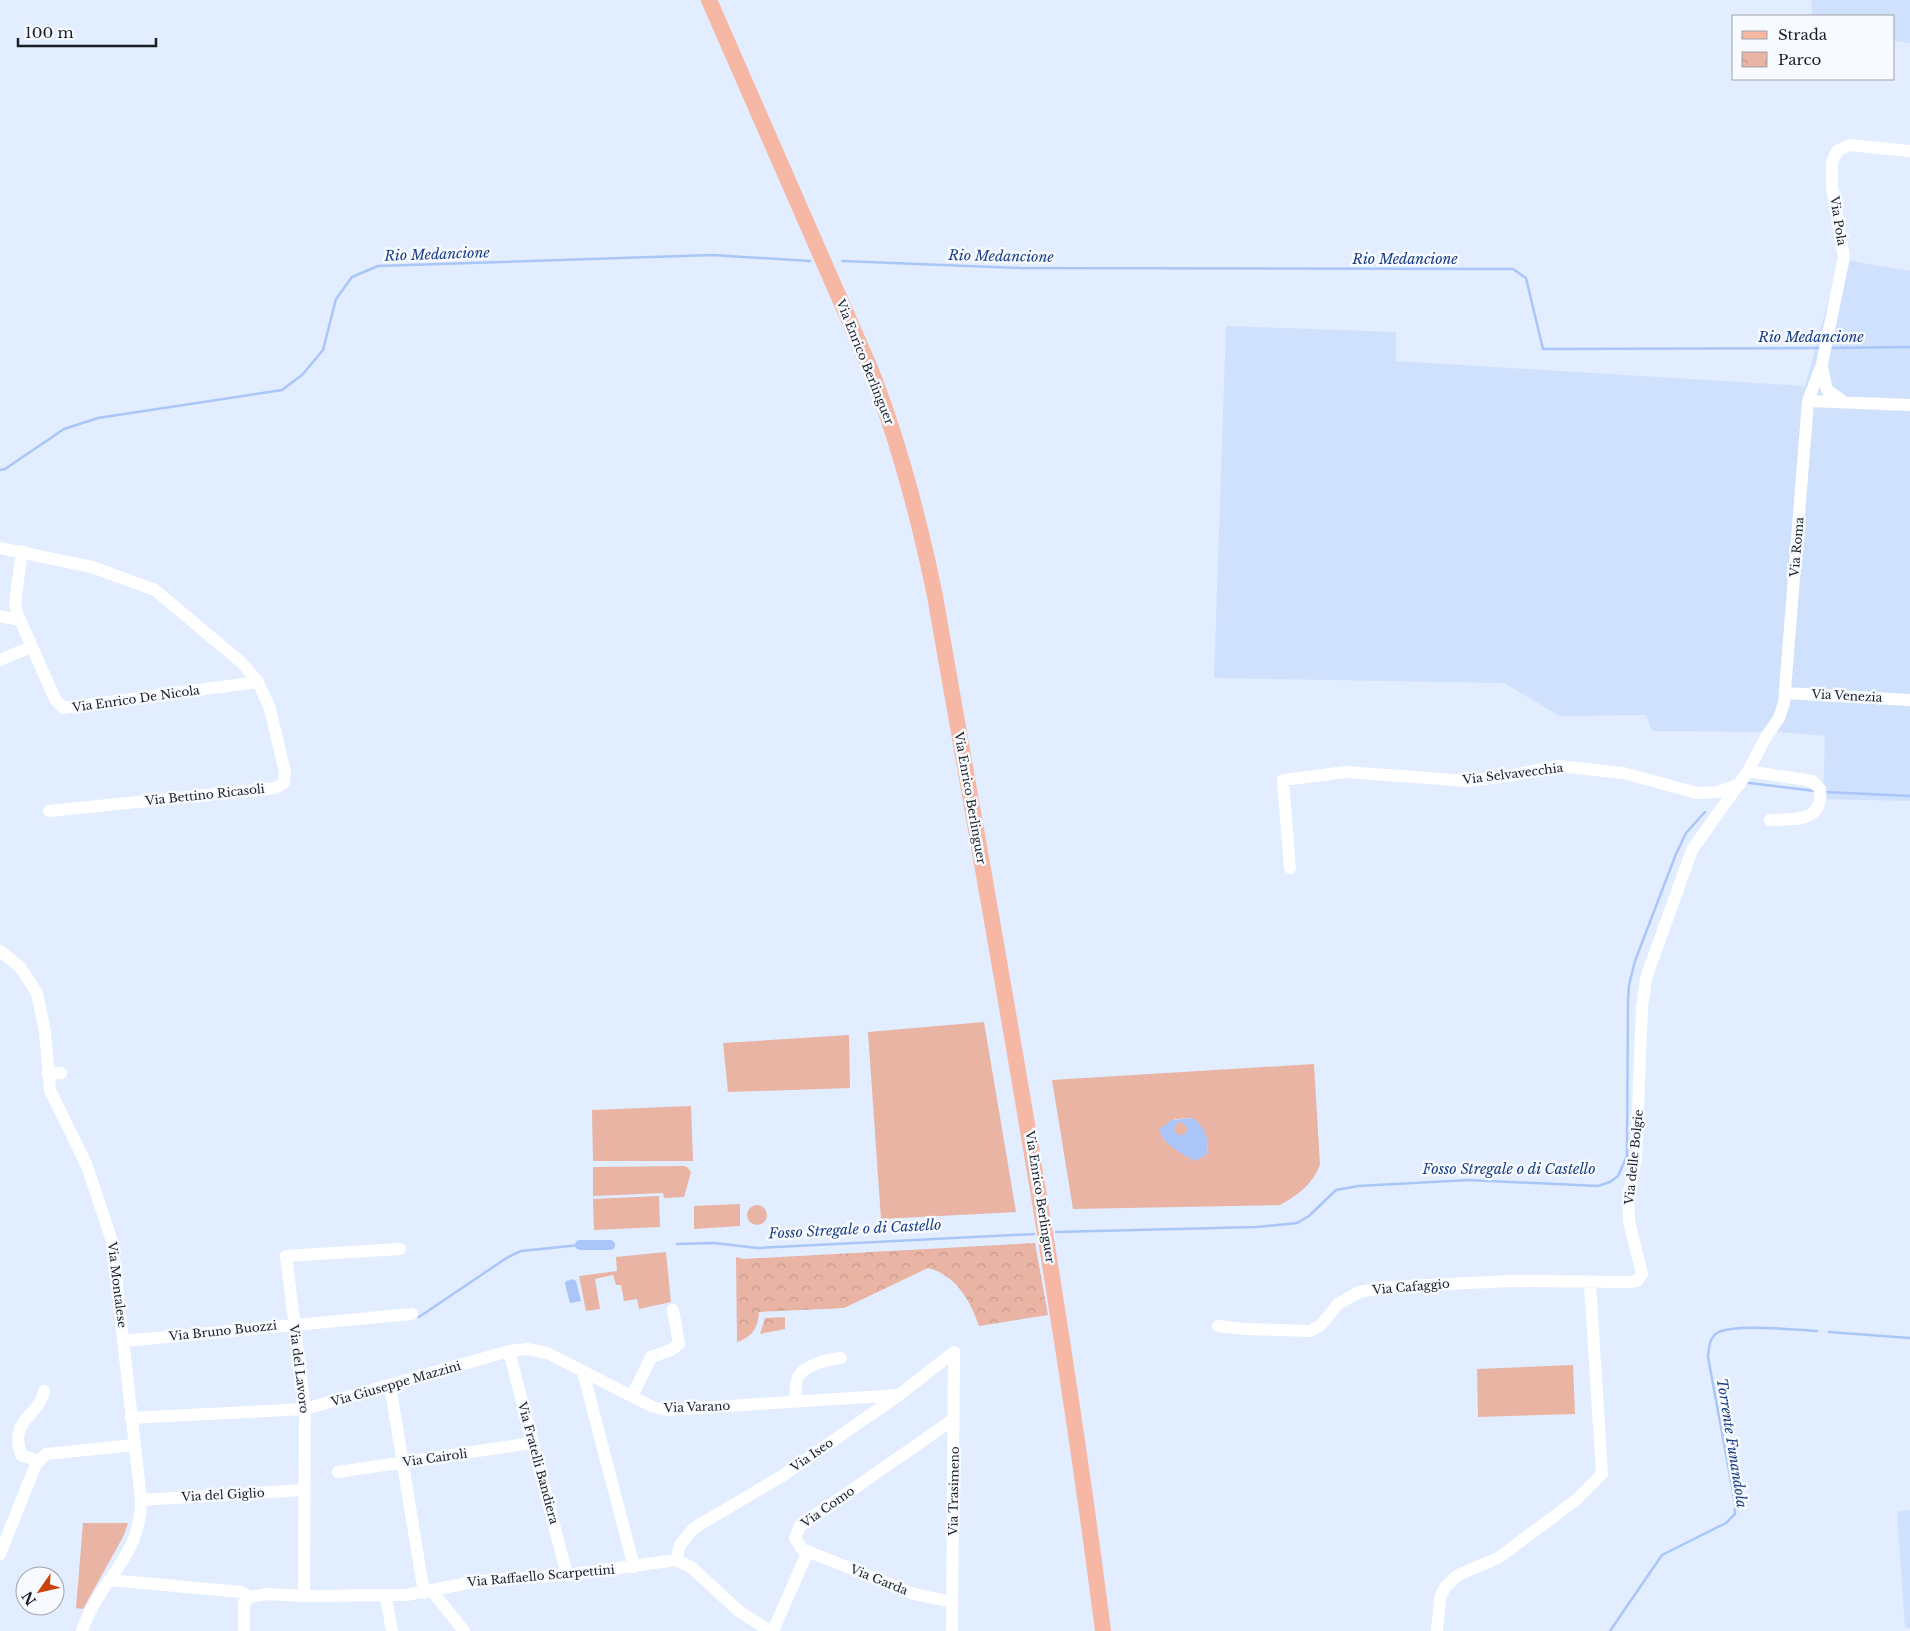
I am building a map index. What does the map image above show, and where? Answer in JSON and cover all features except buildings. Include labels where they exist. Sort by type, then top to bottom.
[{"type":"main road","name":"Via Enrico Berlinguer","points":[[709,0],[884,403],[912,494],[935,596],[1041,1199],[1073,1402],[1103,1631]]},
{"type":"street","name":"Via Pola","points":[[1808,401],[1823,358],[1844,257],[1832,187],[1832,162],[1837,151],[1849,145],[1910,151]]},
{"type":"street","name":"Via Pola","points":[[1823,358],[1827,390],[1846,404]]},
{"type":"street","points":[[1808,401],[1846,404],[1910,405]]},
{"type":"street","name":"Via Roma","points":[[1740,784],[1766,737],[1779,718],[1785,693],[1808,401]]},
{"type":"street","points":[[0,548],[22,551],[92,568],[155,590],[242,663],[258,682]]},
{"type":"street","name":"Via Enrico De Nicola","points":[[22,551],[15,603],[19,620],[55,699],[62,708],[258,682]]},
{"type":"street","points":[[0,616],[19,620]]},
{"type":"street","points":[[0,660],[31,647]]},
{"type":"street","name":"Via Bettino Ricasoli","points":[[49,811],[279,788],[284,783],[285,772],[270,708],[258,682]]},
{"type":"street","name":"Via Venezia","points":[[1785,693],[1910,700]]},
{"type":"street","name":"Via Selvavecchia","points":[[1290,868],[1284,780],[1346,772],[1468,781],[1508,776],[1558,766],[1622,773],[1697,794],[1718,792],[1740,784]]},
{"type":"street","points":[[1748,771],[1812,781],[1820,789],[1817,808],[1812,814],[1802,818],[1770,820]]},
{"type":"street","name":"Via delle Bolgie","points":[[1590,1283],[1636,1281],[1642,1274],[1629,1221],[1628,1198],[1636,1159],[1642,1008],[1646,978],[1692,850],[1740,784]]},
{"type":"street","name":"Via Montalese","points":[[0,951],[20,967],[37,993],[54,1074],[52,1096],[88,1166],[112,1240],[141,1500],[141,1520],[132,1547],[98,1597],[82,1631]]},
{"type":"street","name":"Via del Lavoro","points":[[304,1596],[305,1408],[286,1256],[400,1249]]},
{"type":"street","name":"Via Cafaggio","points":[[1218,1326],[1244,1329],[1310,1331],[1321,1325],[1338,1304],[1359,1292],[1388,1287],[1510,1281],[1590,1283]]},
{"type":"street","points":[[1437,1631],[1440,1598],[1445,1587],[1458,1575],[1498,1558],[1576,1500],[1602,1474],[1590,1283]]},
{"type":"street","points":[[632,1396],[651,1357],[671,1350],[679,1344],[673,1310]]},
{"type":"street","name":"Via Bruno Buozzi","points":[[124,1341],[412,1314]]},
{"type":"street","name":"Via Varano","points":[[509,1351],[527,1349],[540,1351],[653,1406],[667,1410],[899,1395]]},
{"type":"street","name":"Via Giuseppe Mazzini","points":[[131,1418],[305,1408],[509,1351]]},
{"type":"street","name":"Via Fratelli Bandiera","points":[[509,1351],[567,1575]]},
{"type":"street","name":"Via Iseo","points":[[676,1560],[680,1545],[694,1528],[782,1476],[899,1395],[954,1352]]},
{"type":"street","name":"Via Trasimeno","points":[[952,1631],[954,1352]]},
{"type":"street","points":[[795,1401],[798,1379],[802,1373],[824,1361],[841,1358]]},
{"type":"street","points":[[583,1372],[634,1567]]},
{"type":"street","points":[[390,1385],[402,1462],[428,1592],[464,1631]]},
{"type":"street","points":[[38,1461],[21,1455],[17,1444],[24,1419],[39,1404],[44,1391]]},
{"type":"street","name":"Via Como","points":[[808,1551],[796,1542],[796,1534],[800,1526],[954,1419]]},
{"type":"street","name":"Via Cairoli","points":[[338,1472],[532,1443]]},
{"type":"street","points":[[0,1554],[38,1461],[46,1454],[134,1445]]},
{"type":"street","name":"Via del Giglio","points":[[141,1500],[304,1490]]},
{"type":"street","points":[[676,1560],[691,1567],[740,1612],[772,1631],[808,1551]]},
{"type":"street","name":"Via Garda","points":[[808,1551],[914,1594],[952,1602]]},
{"type":"street","name":"Via Raffaello Scarpettini","points":[[110,1580],[242,1592],[250,1597],[267,1594],[386,1597],[428,1592],[479,1581],[567,1575],[676,1560]]},
{"type":"street","points":[[244,1631],[244,1603],[250,1597]]},
{"type":"street","points":[[386,1597],[392,1631]]},
{"type":"shaded area","points":[[1811,0],[1910,0],[1910,43],[1895,41],[1895,15],[1812,15]]},
{"type":"shaded area","points":[[1840,259],[1910,271],[1910,801],[1823,799],[1825,736],[1779,732],[1652,731],[1646,715],[1560,716],[1504,683],[1214,678],[1226,326],[1396,332],[1396,361],[1805,386]]},
{"type":"shaded area","points":[[1910,1510],[1910,1628],[1905,1628],[1897,1512]]},
{"type":"green space","points":[[984,1022],[1016,1212],[881,1219],[868,1032]]},
{"type":"green space","points":[[849,1035],[850,1088],[728,1092],[723,1043]]},
{"type":"green space","points":[[1314,1064],[1320,1165],[1304,1189],[1280,1205],[1073,1209],[1052,1080]],"holes":[[[1192,1118],[1205,1134],[1208,1149],[1207,1154],[1195,1161],[1165,1141],[1160,1132],[1175,1119]]]},
{"type":"green space","points":[[691,1106],[693,1161],[593,1161],[592,1110]]},
{"type":"green space","points":[[1181,1122],[1186,1124],[1188,1129],[1186,1134],[1181,1136],[1176,1134],[1174,1129],[1176,1124]]},
{"type":"green space","points":[[593,1167],[687,1167],[691,1172],[684,1197],[664,1198],[663,1193],[593,1196]]},
{"type":"green space","points":[[659,1196],[660,1227],[594,1230],[593,1199]]},
{"type":"green space","points":[[740,1204],[740,1226],[694,1229],[694,1206]]},
{"type":"green space","points":[[757,1205],[764,1208],[767,1215],[764,1222],[757,1225],[750,1222],[747,1215],[750,1208]]},
{"type":"green space","points":[[1035,1243],[1048,1315],[979,1326],[961,1290],[947,1276],[928,1268],[844,1308],[759,1312],[756,1327],[750,1335],[737,1342],[736,1257],[743,1259]]},
{"type":"green space","points":[[666,1252],[671,1302],[639,1309],[637,1299],[624,1301],[621,1285],[616,1285],[613,1275],[595,1279],[600,1309],[586,1311],[579,1276],[617,1271],[616,1257]]},
{"type":"green space","points":[[785,1317],[785,1329],[760,1334],[765,1318]]},
{"type":"green space","points":[[1573,1365],[1575,1414],[1478,1417],[1477,1369]]},
{"type":"green space","points":[[83,1523],[128,1523],[124,1535],[83,1609],[76,1608]]},
{"type":"water","points":[[1192,1118],[1196,1121],[1206,1134],[1207,1154],[1195,1161],[1168,1144],[1160,1129],[1171,1120]],"holes":[[[1182,1122],[1188,1129],[1184,1135],[1176,1134],[1174,1130],[1176,1124]]]},
{"type":"water","points":[[573,1279],[576,1281],[581,1301],[570,1303],[565,1284],[566,1281]]},
{"type":"waterway","name":"Rio Medancione","points":[[0,470],[5,469],[64,429],[98,418],[282,390],[302,375],[323,350],[336,299],[352,277],[378,266],[712,255],[810,261]]},
{"type":"waterway","name":"Rio Medancione","points":[[842,261],[1020,268],[1513,269],[1526,278],[1543,349],[1821,348]]},
{"type":"waterway","name":"Rio Medancione","points":[[1829,348],[1910,347]]},
{"type":"waterway","name":"Fosso Stregale o di Castello","points":[[1749,783],[1815,791]]},
{"type":"waterway","name":"Fosso Stregale o di Castello","points":[[1825,792],[1910,796]]},
{"type":"waterway","name":"Fosso Stregale o di Castello","points":[[1056,1232],[1256,1227],[1297,1223],[1309,1216],[1336,1190],[1358,1186],[1469,1180],[1598,1186],[1610,1182],[1618,1176],[1627,1156],[1628,1002],[1629,985],[1635,961],[1676,854],[1686,833],[1705,812]]},
{"type":"waterway","name":"Fosso Stregale o di Castello","points":[[677,1244],[714,1243],[757,1248],[1034,1234]]},
{"type":"waterway","name":"Fosso Stregale o di Castello","points":[[419,1317],[508,1257],[521,1251],[580,1245]]},
{"type":"waterway","name":"Fosso Stregale o di Castello","points":[[580,1245],[610,1245]]},
{"type":"waterway","name":"Torrente Funandola","points":[[1610,1631],[1662,1555],[1726,1523],[1735,1514],[1735,1503],[1708,1357],[1714,1335],[1736,1328],[1817,1331]]},
{"type":"waterway","name":"Torrente Funandola","points":[[1829,1332],[1910,1338]]}]
